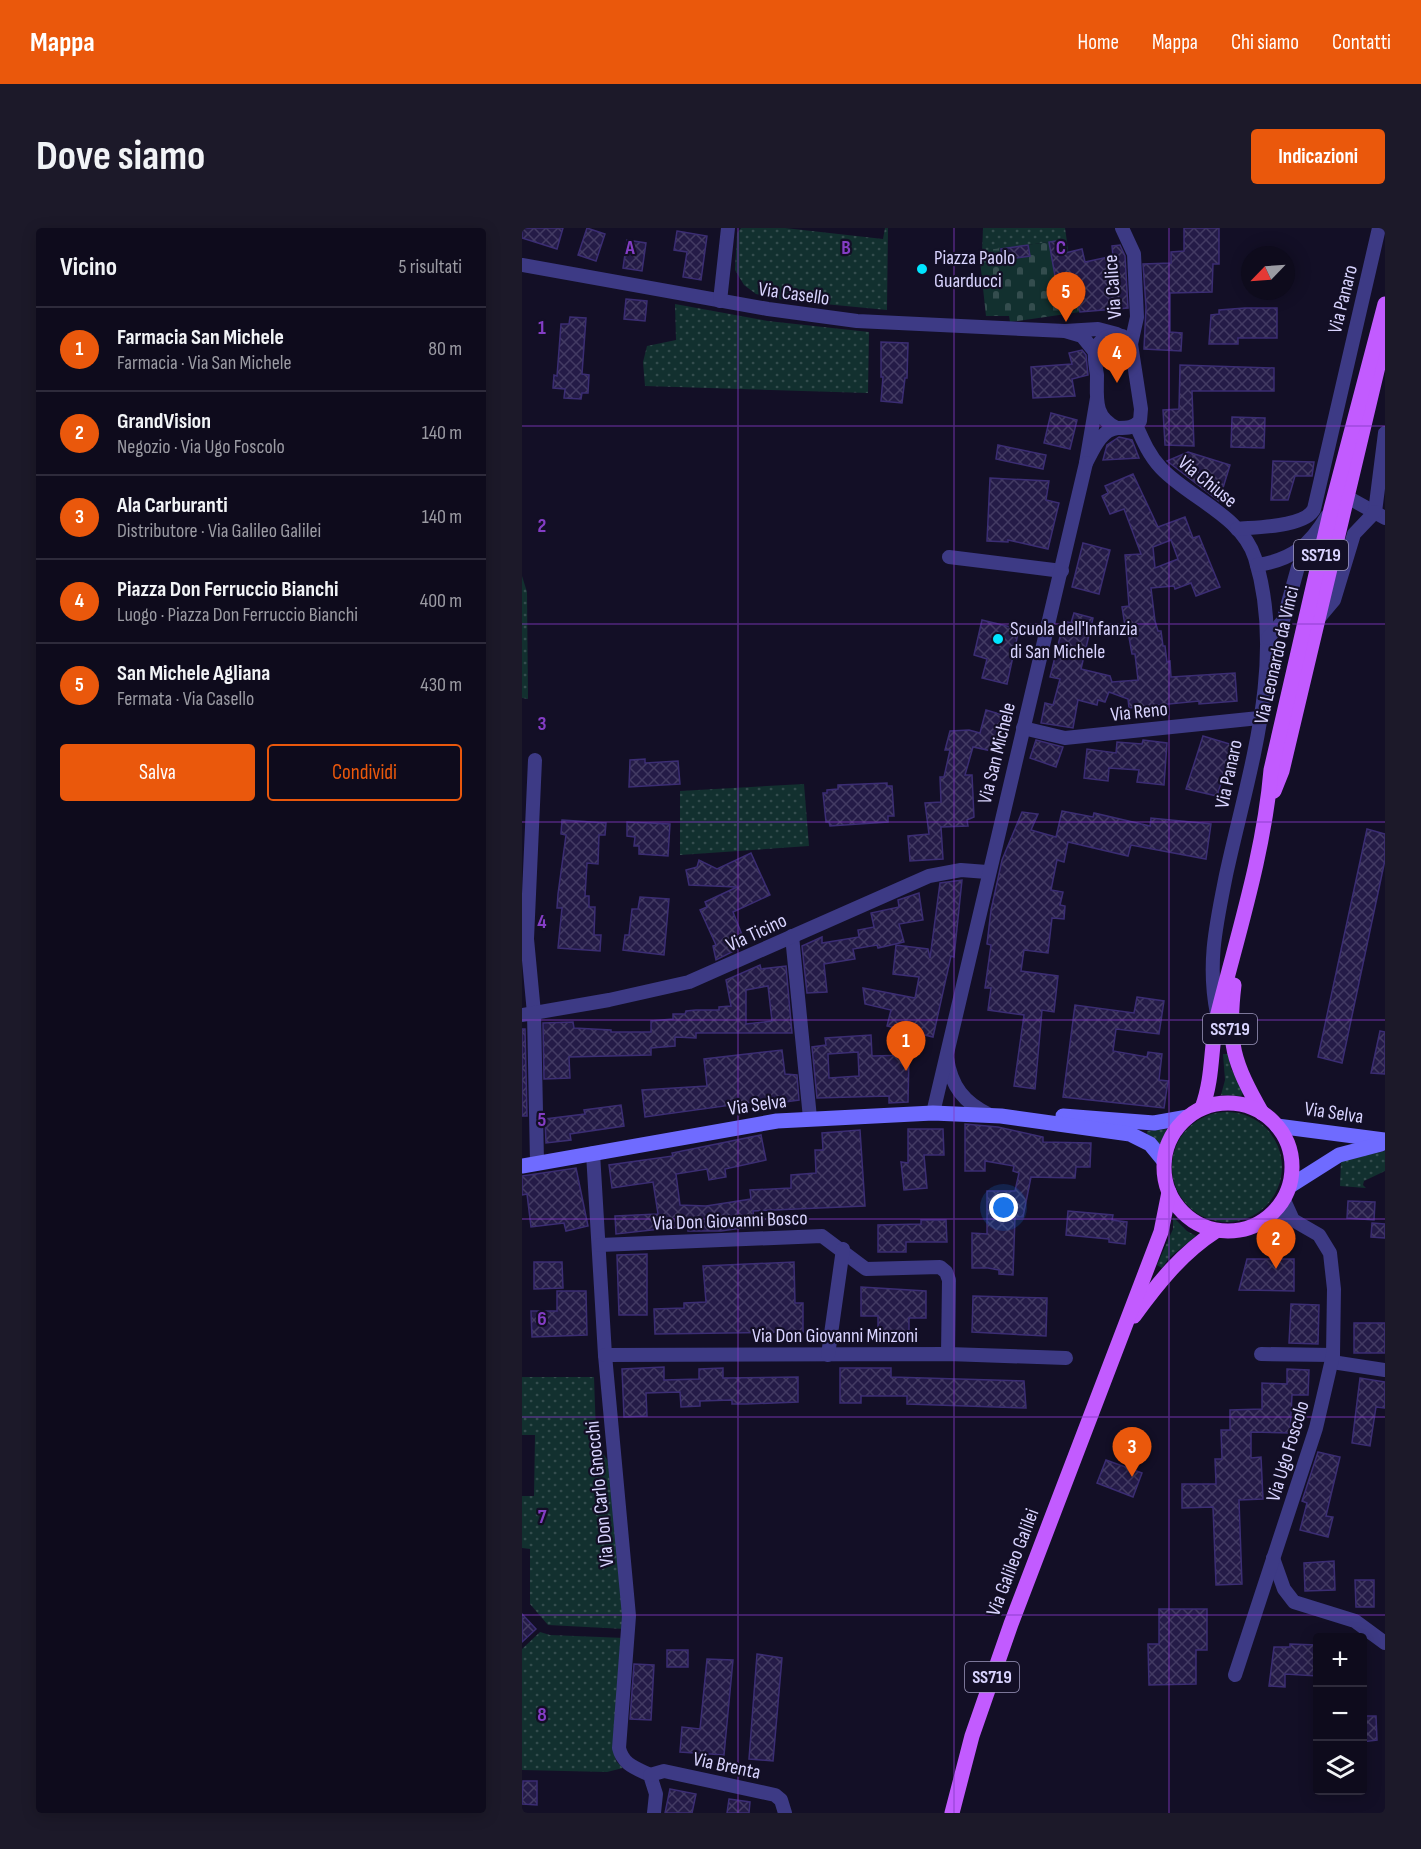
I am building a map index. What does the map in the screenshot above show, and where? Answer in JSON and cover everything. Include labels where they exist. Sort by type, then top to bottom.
[{"type":"main road","name":"Via Leonardo da Vinci","points":[[1202,1108],[1211,1075],[1217,1016],[1239,939],[1268,808],[1271,770],[1331,509],[1385,304]]},
{"type":"main road","name":"Via Leonardo da Vinci","points":[[1268,808],[1282,771],[1349,498],[1385,337]]},
{"type":"main road","name":"Via Leonardo da Vinci","points":[[1239,939],[1230,1022],[1232,1047],[1242,1076],[1262,1113]]},
{"type":"main road","points":[[1229,1103],[1247,1106],[1262,1113],[1277,1126],[1290,1150],[1292,1168],[1287,1193],[1267,1219],[1243,1230],[1216,1231],[1188,1217],[1169,1192],[1164,1161],[1172,1137],[1188,1117],[1202,1108],[1229,1103]]},
{"type":"main road","name":"Via Selva","points":[[522,1166],[747,1125],[810,1118],[933,1113],[996,1116],[1130,1134],[1150,1144],[1164,1161]]},
{"type":"main road","name":"Via Selva","points":[[996,1116],[1039,1114],[1154,1123],[1188,1117]]},
{"type":"main road","name":"Via Selva","points":[[1277,1126],[1385,1141]]},
{"type":"main road","name":"Via Selva","points":[[1287,1193],[1339,1155],[1385,1141]]},
{"type":"main road","name":"Via Galileo Galilei","points":[[952,1813],[972,1736],[1011,1624],[1161,1232],[1169,1192]]},
{"type":"main road","name":"Via Galileo Galilei","points":[[1123,1330],[1165,1275],[1194,1246],[1216,1231]]},
{"type":"street","points":[[720,301],[728,228]]},
{"type":"street","name":"Via Calice","points":[[1122,228],[1134,254],[1137,317],[1131,344]]},
{"type":"street","name":"Via Panaro","points":[[1237,529],[1301,521],[1311,515],[1314,509],[1378,228]]},
{"type":"street","name":"Via Casello","points":[[522,265],[720,301],[857,321],[1098,330],[1117,334]]},
{"type":"street","name":"Via Casello","points":[[1065,330],[1082,336],[1095,352]]},
{"type":"street","points":[[1095,352],[1100,341],[1117,334],[1124,336],[1131,344],[1141,409],[1140,421],[1136,425],[1117,428],[1100,417],[1096,398]]},
{"type":"street","name":"Via San Michele","points":[[933,1113],[987,872],[1062,571],[1086,463],[1096,398],[1095,352]]},
{"type":"street","name":"Via Chiuse","points":[[1136,425],[1146,448],[1162,469],[1237,529],[1249,543],[1257,565]]},
{"type":"street","name":"Via San Michele","points":[[1086,463],[1104,434],[1117,428]]},
{"type":"street","points":[[1380,515],[1385,433]]},
{"type":"street","points":[[1349,498],[1380,515]]},
{"type":"street","points":[[1257,565],[1283,560],[1303,548],[1316,536],[1331,509]]},
{"type":"street","points":[[1318,619],[1334,600],[1354,534],[1380,515]]},
{"type":"street","points":[[949,557],[1062,571]]},
{"type":"street","name":"Via Panaro","points":[[1217,1016],[1212,981],[1212,942],[1259,718],[1268,664],[1268,638],[1257,565]]},
{"type":"street","points":[[1268,638],[1283,621],[1298,567]]},
{"type":"street","name":"Via Reno","points":[[1023,728],[1065,738],[1259,718]]},
{"type":"street","points":[[535,760],[527,939],[528,1014],[537,1162]]},
{"type":"street","name":"Via Ticino","points":[[528,1014],[671,988],[929,876],[961,870],[987,872]]},
{"type":"street","points":[[792,936],[810,1118]]},
{"type":"street","name":"Via San Michele","points":[[947,1053],[957,1090],[965,1101],[996,1116]]},
{"type":"street","name":"Via Don Carlo Gnocchi","points":[[593,1153],[605,1355],[629,1616],[619,1748],[627,1763],[650,1775]]},
{"type":"street","points":[[1267,1219],[1293,1220],[1287,1193]]},
{"type":"street","name":"Via Ugo Foscolo","points":[[1235,1675],[1316,1428],[1332,1358],[1334,1289],[1330,1253],[1319,1235],[1293,1220]]},
{"type":"street","name":"Via Don Giovanni Bosco","points":[[600,1245],[822,1236],[843,1249],[866,1269],[935,1266],[946,1272],[949,1286],[948,1354]]},
{"type":"street","points":[[828,1354],[843,1249]]},
{"type":"street","name":"Via Don Giovanni Minzoni","points":[[605,1355],[948,1354],[1066,1358]]},
{"type":"street","points":[[1261,1354],[1332,1358],[1385,1370]]},
{"type":"street","points":[[1273,1558],[1284,1589],[1294,1602],[1355,1621],[1385,1643]]},
{"type":"street","name":"Via Brenta","points":[[650,1775],[664,1771],[775,1795],[783,1803],[785,1813]]},
{"type":"street","points":[[650,1775],[656,1794],[654,1813]]},
{"type":"green space","points":[[741,228],[785,228],[883,239],[885,228],[888,228],[887,310],[783,300],[756,294],[744,285],[735,270],[737,233]]},
{"type":"green space","points":[[983,228],[1065,228],[1068,251],[1049,242],[982,251]]},
{"type":"green space","points":[[1049,242],[1069,252],[1080,312],[1010,322],[1009,316],[986,316],[979,251]]},
{"type":"green space","points":[[675,304],[768,321],[869,332],[868,393],[645,386],[643,362],[647,346],[676,340]]},
{"type":"green space","points":[[522,576],[527,592],[528,699],[522,698]]},
{"type":"green space","points":[[804,784],[809,846],[680,855],[680,791]]},
{"type":"green space","points":[[1223,1054],[1228,1054],[1231,1069],[1244,1092],[1241,1096],[1221,1095],[1225,1080]]},
{"type":"green space","points":[[1227,1112],[1248,1116],[1266,1128],[1278,1146],[1282,1167],[1278,1188],[1266,1206],[1248,1218],[1227,1222],[1206,1218],[1188,1206],[1176,1188],[1172,1167],[1176,1146],[1188,1128],[1206,1116]]},
{"type":"green space","points":[[1167,1129],[1161,1146],[1147,1135],[1147,1131]]},
{"type":"green space","points":[[1385,1151],[1385,1171],[1364,1181],[1363,1185],[1366,1188],[1340,1186],[1341,1161]]},
{"type":"green space","points":[[1173,1217],[1187,1231],[1196,1236],[1169,1258],[1162,1268],[1157,1265],[1173,1229]]},
{"type":"green space","points":[[522,1377],[594,1377],[596,1434],[601,1450],[608,1461],[625,1629],[548,1625],[530,1604],[530,1549],[522,1548],[522,1496],[534,1496],[535,1435],[522,1435]]},
{"type":"green space","points":[[540,1632],[550,1635],[625,1638],[613,1744],[616,1761],[623,1768],[607,1772],[522,1770],[522,1649]]},
{"type":"building","points":[[522,228],[563,228],[557,249],[522,238]]},
{"type":"building","points":[[587,228],[605,234],[596,261],[578,255]]},
{"type":"building","points":[[1184,228],[1219,228],[1219,264],[1213,264],[1212,292],[1170,293],[1170,332],[1182,333],[1181,351],[1144,349],[1146,307],[1143,264],[1171,263],[1171,252],[1184,251]]},
{"type":"building","points":[[677,231],[707,236],[701,280],[683,277],[687,252],[674,250]]},
{"type":"building","points":[[627,240],[646,243],[642,271],[623,268]]},
{"type":"building","points":[[1062,240],[1065,253],[1082,249],[1085,262],[1113,256],[1112,246],[1120,245],[1125,256],[1128,308],[1080,312],[1073,274],[1055,276],[1049,242]]},
{"type":"building","points":[[1028,245],[1030,256],[1002,260],[1001,249]]},
{"type":"building","points":[[626,299],[647,301],[645,321],[624,319]]},
{"type":"building","points":[[1277,308],[1277,338],[1238,338],[1238,344],[1209,344],[1211,315],[1219,314],[1219,310]]},
{"type":"building","points":[[570,317],[586,318],[582,374],[589,375],[588,393],[582,393],[581,399],[564,398],[565,389],[553,388],[554,375],[557,376],[561,324],[569,324]]},
{"type":"building","points":[[881,342],[908,343],[907,378],[905,378],[902,403],[881,401],[883,377],[881,377]]},
{"type":"building","points":[[1082,350],[1086,355],[1088,375],[1072,379],[1075,396],[1033,398],[1031,367],[1072,364],[1069,353]]},
{"type":"building","points":[[1180,365],[1274,368],[1274,391],[1192,391],[1194,446],[1165,445],[1163,410],[1179,409]]},
{"type":"building","points":[[1051,413],[1077,420],[1070,449],[1044,443]]},
{"type":"building","points":[[1232,417],[1265,418],[1264,448],[1231,447]]},
{"type":"building","points":[[1119,437],[1132,440],[1139,458],[1103,460],[1107,445]]},
{"type":"building","points":[[998,445],[1046,455],[1043,469],[996,459]]},
{"type":"building","points":[[1188,452],[1230,465],[1219,501],[1167,461]]},
{"type":"building","points":[[1273,461],[1314,462],[1312,476],[1295,476],[1288,500],[1271,500]]},
{"type":"building","points":[[1133,474],[1158,527],[1185,517],[1193,538],[1199,536],[1220,587],[1196,596],[1191,583],[1175,589],[1174,586],[1151,588],[1155,621],[1158,631],[1161,631],[1167,662],[1170,661],[1171,677],[1235,673],[1237,701],[1199,704],[1199,701],[1129,708],[1128,699],[1109,692],[1105,702],[1098,700],[1097,705],[1078,700],[1073,728],[1041,723],[1045,703],[1053,705],[1060,679],[1050,677],[1064,621],[1071,623],[1074,613],[1093,618],[1081,669],[1110,676],[1112,682],[1138,680],[1135,654],[1132,654],[1122,607],[1129,606],[1125,555],[1141,554],[1124,509],[1110,514],[1102,496],[1108,493],[1105,486]],"holes":[[[1171,540],[1178,559],[1155,568],[1153,547]]]},
{"type":"building","points":[[990,478],[1049,481],[1046,500],[1059,503],[1048,549],[1008,540],[1008,542],[987,541]]},
{"type":"building","points":[[1083,543],[1110,550],[1099,594],[1072,587]]},
{"type":"building","points":[[982,620],[1019,629],[1007,684],[982,678],[987,659],[974,655]]},
{"type":"building","points":[[986,710],[1010,717],[1001,753],[973,747],[965,775],[972,775],[974,817],[967,820],[968,826],[941,827],[943,859],[910,861],[908,836],[929,834],[925,803],[941,802],[940,777],[944,777],[950,750],[945,750],[950,731],[969,730],[980,733]]},
{"type":"building","points":[[1203,736],[1233,745],[1217,796],[1186,789]]},
{"type":"building","points":[[1036,740],[1063,747],[1056,767],[1030,758]]},
{"type":"building","points":[[1143,740],[1167,743],[1164,785],[1137,782],[1139,770],[1109,768],[1108,781],[1084,778],[1087,749],[1116,753],[1117,742],[1142,744]]},
{"type":"building","points":[[645,759],[645,763],[678,761],[680,784],[629,787],[630,760]]},
{"type":"building","points":[[887,783],[887,786],[892,786],[894,816],[888,816],[888,822],[830,826],[829,822],[826,822],[823,793],[827,793],[827,790],[838,789],[838,785]]},
{"type":"building","points":[[1062,811],[1093,817],[1094,813],[1150,826],[1151,818],[1211,824],[1206,859],[1131,845],[1128,856],[1068,842],[1064,862],[1057,860],[1051,890],[1063,892],[1060,905],[1065,906],[1064,919],[1052,918],[1048,953],[1024,950],[1021,971],[1058,976],[1054,1012],[1042,1010],[1035,1089],[1014,1086],[1024,1015],[988,1010],[991,988],[985,988],[991,945],[987,944],[991,910],[1002,860],[1022,812],[1038,814],[1031,830],[1056,837]]},
{"type":"building","points":[[562,820],[606,823],[605,835],[599,835],[598,864],[587,863],[585,896],[589,896],[589,907],[595,907],[594,935],[601,935],[600,951],[558,948],[562,908],[557,908],[566,835],[561,834]]},
{"type":"building","points":[[627,822],[670,824],[668,856],[639,854],[639,846],[634,846],[635,837],[627,836]]},
{"type":"building","points":[[1367,829],[1385,834],[1385,860],[1342,1063],[1318,1057]]},
{"type":"building","points":[[751,853],[770,895],[733,912],[746,945],[716,960],[713,946],[716,945],[700,910],[707,907],[705,902],[737,887],[689,885],[686,870],[697,867],[699,860],[717,869]]},
{"type":"building","points":[[962,880],[954,957],[951,956],[933,1037],[887,1026],[891,1010],[865,1004],[863,988],[915,998],[919,977],[893,974],[896,945],[928,949],[930,958],[940,883]]},
{"type":"building","points":[[919,893],[923,920],[899,924],[904,942],[878,948],[877,945],[853,949],[855,959],[824,964],[827,992],[807,993],[802,946],[822,937],[822,943],[859,937],[858,930],[874,927],[871,913],[899,907],[898,900]]},
{"type":"building","points":[[640,897],[669,899],[664,955],[623,950],[625,935],[629,935],[632,909],[638,909]]},
{"type":"building","points":[[760,965],[761,969],[786,966],[792,1033],[696,1033],[696,1038],[675,1037],[675,1046],[651,1048],[651,1055],[569,1057],[570,1078],[544,1079],[543,1023],[573,1022],[574,1028],[611,1030],[611,1032],[651,1032],[651,1021],[673,1019],[673,1014],[685,1014],[686,1011],[719,1010],[719,1007],[731,1006],[726,980]],"holes":[[[768,986],[772,1021],[746,1024],[746,990]]]},
{"type":"building","points":[[1137,997],[1164,1001],[1159,1034],[1116,1029],[1113,1051],[1147,1057],[1148,1052],[1162,1054],[1159,1080],[1168,1081],[1164,1108],[1063,1097],[1075,1005],[1134,1013]]},
{"type":"building","points":[[522,1029],[525,1029],[527,1116],[522,1116]]},
{"type":"building","points":[[1380,1031],[1385,1032],[1385,1074],[1371,1073]]},
{"type":"building","points":[[871,1035],[872,1056],[909,1055],[908,1102],[889,1103],[889,1096],[817,1098],[812,1047],[826,1045],[825,1038]],"holes":[[[858,1052],[859,1076],[829,1078],[828,1054]]]},
{"type":"building","points":[[782,1050],[785,1074],[797,1075],[799,1100],[754,1106],[753,1102],[645,1117],[642,1090],[707,1086],[704,1059]]},
{"type":"building","points":[[621,1105],[624,1126],[570,1134],[571,1140],[546,1143],[545,1119],[585,1114],[584,1110]]},
{"type":"building","points":[[965,1124],[998,1127],[1043,1137],[1043,1142],[1091,1143],[1090,1167],[1076,1167],[1075,1178],[1031,1177],[1023,1217],[1015,1217],[1013,1275],[999,1274],[999,1270],[988,1268],[972,1268],[972,1233],[987,1234],[987,1191],[1015,1191],[1019,1173],[1013,1171],[1014,1166],[985,1161],[985,1171],[965,1171]]},
{"type":"building","points":[[908,1129],[943,1129],[944,1155],[924,1155],[927,1188],[904,1190],[901,1162],[908,1163]]},
{"type":"building","points":[[860,1130],[865,1206],[753,1211],[755,1226],[721,1231],[688,1231],[688,1226],[616,1234],[615,1216],[658,1214],[653,1182],[612,1188],[609,1165],[673,1156],[672,1153],[761,1135],[766,1160],[725,1169],[726,1177],[709,1180],[707,1169],[676,1174],[680,1205],[706,1206],[751,1199],[750,1190],[791,1188],[791,1175],[816,1173],[815,1150],[823,1150],[822,1133]]},
{"type":"building","points":[[576,1168],[588,1226],[566,1231],[564,1223],[531,1227],[527,1194],[522,1195],[522,1176]]},
{"type":"building","points":[[1348,1201],[1375,1202],[1374,1220],[1347,1218]]},
{"type":"building","points":[[1068,1211],[1113,1215],[1112,1220],[1127,1222],[1125,1244],[1109,1242],[1109,1239],[1066,1235]]},
{"type":"building","points":[[921,1220],[946,1220],[947,1242],[906,1242],[906,1252],[878,1252],[878,1225],[921,1224]]},
{"type":"building","points":[[1372,1223],[1385,1224],[1385,1238],[1371,1237]]},
{"type":"building","points":[[647,1254],[647,1315],[619,1315],[617,1255]]},
{"type":"building","points":[[1247,1259],[1294,1259],[1294,1291],[1239,1290]]},
{"type":"building","points":[[534,1262],[562,1262],[563,1288],[534,1289]]},
{"type":"building","points":[[794,1262],[795,1303],[803,1303],[803,1332],[655,1334],[654,1309],[684,1308],[684,1303],[706,1302],[703,1266]]},
{"type":"building","points":[[861,1287],[926,1291],[926,1318],[909,1318],[909,1332],[878,1332],[878,1316],[861,1316]]},
{"type":"building","points":[[557,1291],[586,1291],[587,1335],[532,1337],[531,1311],[557,1311]]},
{"type":"building","points":[[973,1296],[1047,1298],[1046,1336],[972,1332]]},
{"type":"building","points":[[1291,1304],[1319,1305],[1318,1344],[1289,1343]]},
{"type":"building","points":[[1354,1323],[1385,1323],[1385,1353],[1354,1353]]},
{"type":"building","points":[[664,1367],[664,1380],[699,1379],[699,1369],[723,1368],[723,1378],[798,1377],[798,1402],[732,1404],[732,1400],[700,1401],[700,1406],[681,1407],[680,1392],[646,1393],[647,1416],[624,1417],[622,1369]]},
{"type":"building","points":[[840,1368],[891,1368],[891,1377],[1024,1381],[1026,1408],[907,1404],[907,1396],[861,1396],[861,1403],[840,1403]]},
{"type":"building","points":[[1287,1369],[1309,1370],[1308,1395],[1292,1395],[1290,1433],[1251,1432],[1251,1458],[1261,1457],[1263,1499],[1239,1500],[1242,1584],[1216,1585],[1213,1507],[1182,1508],[1182,1484],[1216,1484],[1215,1459],[1222,1459],[1221,1430],[1230,1430],[1230,1410],[1262,1409],[1262,1383],[1287,1384]]},
{"type":"building","points":[[1360,1378],[1385,1382],[1385,1408],[1376,1407],[1370,1446],[1352,1443]]},
{"type":"building","points":[[1318,1452],[1340,1457],[1326,1516],[1333,1517],[1328,1537],[1300,1530],[1307,1503],[1302,1501]]},
{"type":"building","points":[[1106,1460],[1142,1473],[1133,1497],[1097,1483]]},
{"type":"building","points":[[1334,1561],[1335,1590],[1305,1591],[1304,1563]]},
{"type":"building","points":[[1355,1580],[1374,1580],[1374,1607],[1356,1607]]},
{"type":"building","points":[[1159,1609],[1207,1609],[1207,1650],[1196,1650],[1196,1684],[1149,1685],[1148,1644],[1159,1644]]},
{"type":"building","points":[[522,1614],[536,1629],[522,1642]]},
{"type":"building","points":[[1290,1644],[1313,1645],[1313,1676],[1285,1674],[1285,1687],[1269,1686],[1274,1647],[1290,1647]]},
{"type":"building","points":[[667,1650],[688,1650],[688,1667],[667,1667]]},
{"type":"building","points":[[757,1654],[782,1658],[773,1761],[749,1759]]},
{"type":"building","points":[[707,1659],[733,1660],[724,1755],[680,1752],[682,1727],[700,1729]]},
{"type":"building","points":[[634,1664],[654,1665],[651,1720],[630,1719]]},
{"type":"building","points":[[1367,1716],[1376,1716],[1377,1740],[1367,1741]]},
{"type":"building","points":[[523,1781],[537,1781],[537,1805],[522,1804]]},
{"type":"building","points":[[670,1789],[696,1794],[692,1813],[665,1813]]},
{"type":"building","points":[[729,1799],[750,1802],[749,1813],[727,1813]]},
{"type":"place","name":"Piazza Paolo Guarducci","points":[[922,269]]},
{"type":"place","name":"San Michele Agliana","points":[[1066,322]]},
{"type":"place","name":"Piazza Don Ferruccio Bianchi","points":[[1117,383]]},
{"type":"place","name":"Scuola dell'Infanzia di San Michele","points":[[998,639]]},
{"type":"place","name":"Farmacia San Michele","points":[[906,1071]]},
{"type":"place","name":"GrandVision","points":[[1276,1269]]},
{"type":"place","name":"Ala Carburanti","points":[[1132,1477]]}]
